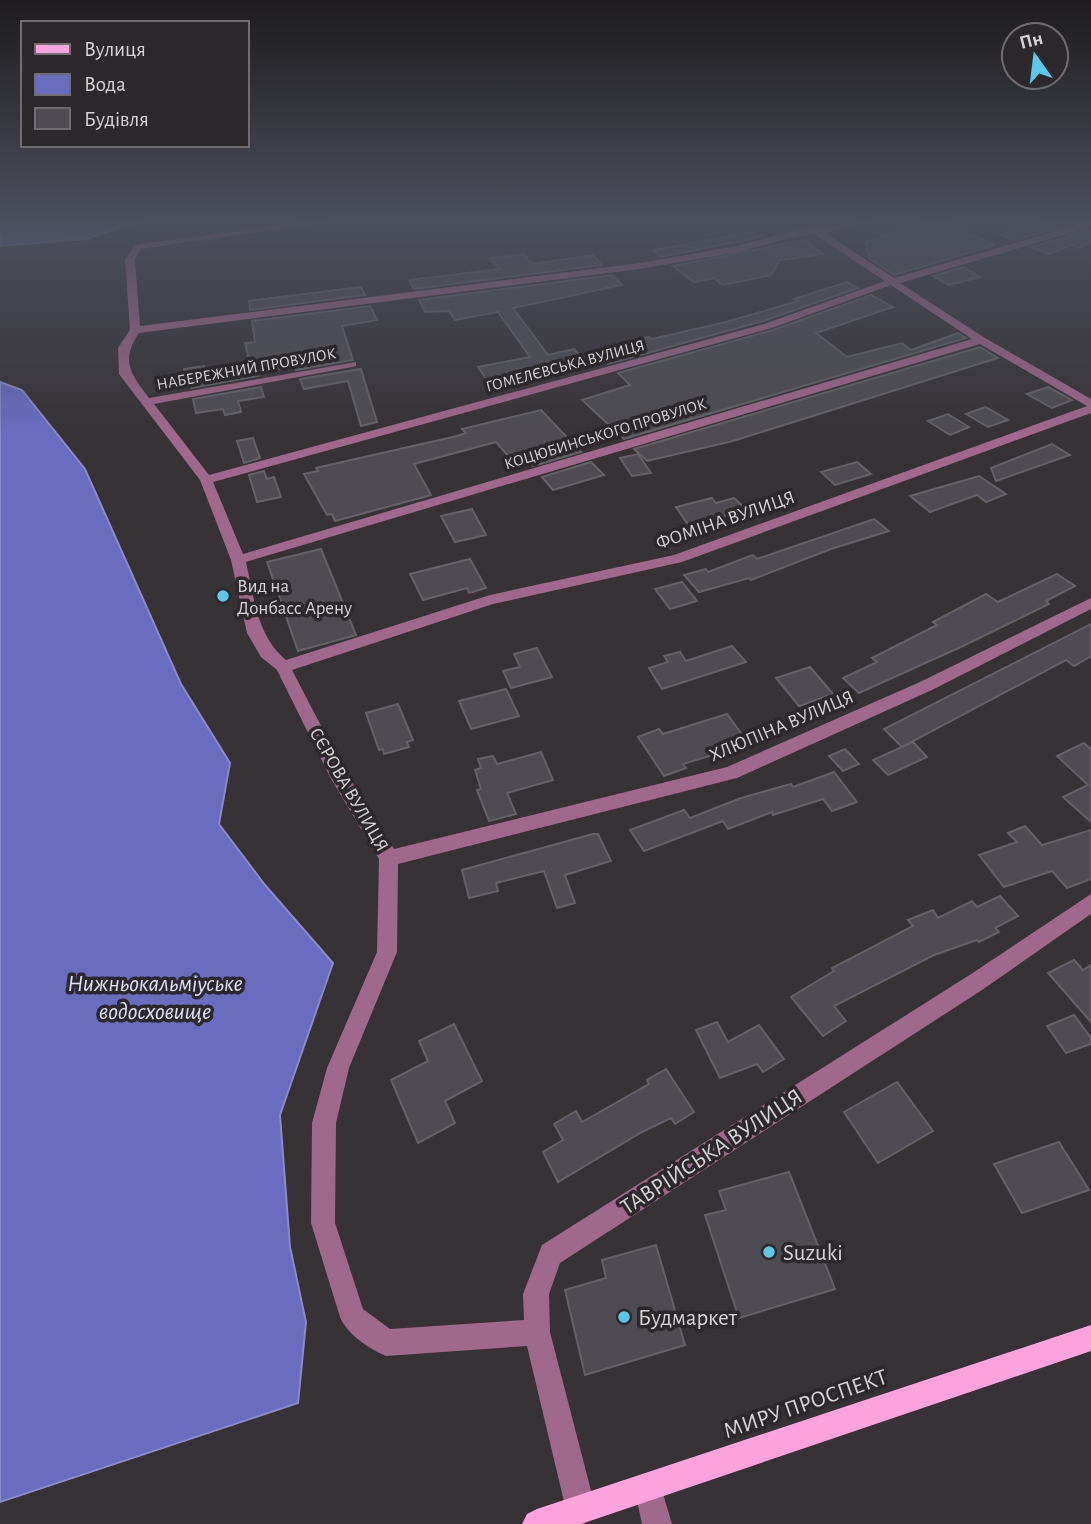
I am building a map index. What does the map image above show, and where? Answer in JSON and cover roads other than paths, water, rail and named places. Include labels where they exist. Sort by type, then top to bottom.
[{"type":"main road","name":"МИРУ ПРОСПЕКТ","points":[[537,1524],[1091,1338]]},
{"type":"street","name":"СЄРОВА ВУЛИЦЯ","points":[[132,292],[135,330],[123,348],[125,374],[206,480],[239,560],[255,633],[267,653],[283,667],[336,772],[388,858],[387,952],[338,1068],[324,1124],[323,1223],[353,1317],[386,1343],[537,1332]]},
{"type":"street","points":[[135,330],[434,292]]},
{"type":"street","name":"ГОМЕЛЄВСЬКА ВУЛИЦЯ","points":[[206,480],[768,326],[864,292]]},
{"type":"street","points":[[911,292],[981,340],[1091,407]]},
{"type":"street","name":"КОЦЮБИНСЬКОГО ПРОВУЛОК","points":[[239,560],[981,340]]},
{"type":"street","name":"НАБЕРЕЖНИЙ ПРОВУЛОК","points":[[145,402],[352,365]]},
{"type":"street","name":"ФОМІНА ВУЛИЦЯ","points":[[283,667],[490,600],[677,559],[1091,407]]},
{"type":"street","name":"ХЛЮПІНА ВУЛИЦЯ","points":[[388,858],[731,773],[926,686],[1091,603]]},
{"type":"street","name":"ТАВРІЙСЬКА ВУЛИЦЯ","points":[[581,1510],[537,1332],[536,1294],[551,1254],[975,983],[1091,903]]},
{"type":"street","points":[[648,1487],[657,1524]]},
{"type":"water","name":"Нижньокальміуське водосховище","points":[[0,382],[22,390],[85,469],[181,684],[230,763],[219,824],[265,885],[333,963],[280,1115],[290,1247],[306,1322],[298,1403],[0,1502]]},
{"type":"place","name":"Вид на Донбасс Арену","points":[[223,596]]},
{"type":"place","name":"Suzuki","points":[[769,1252]]},
{"type":"place","name":"Будмаркет","points":[[624,1317]]}]
